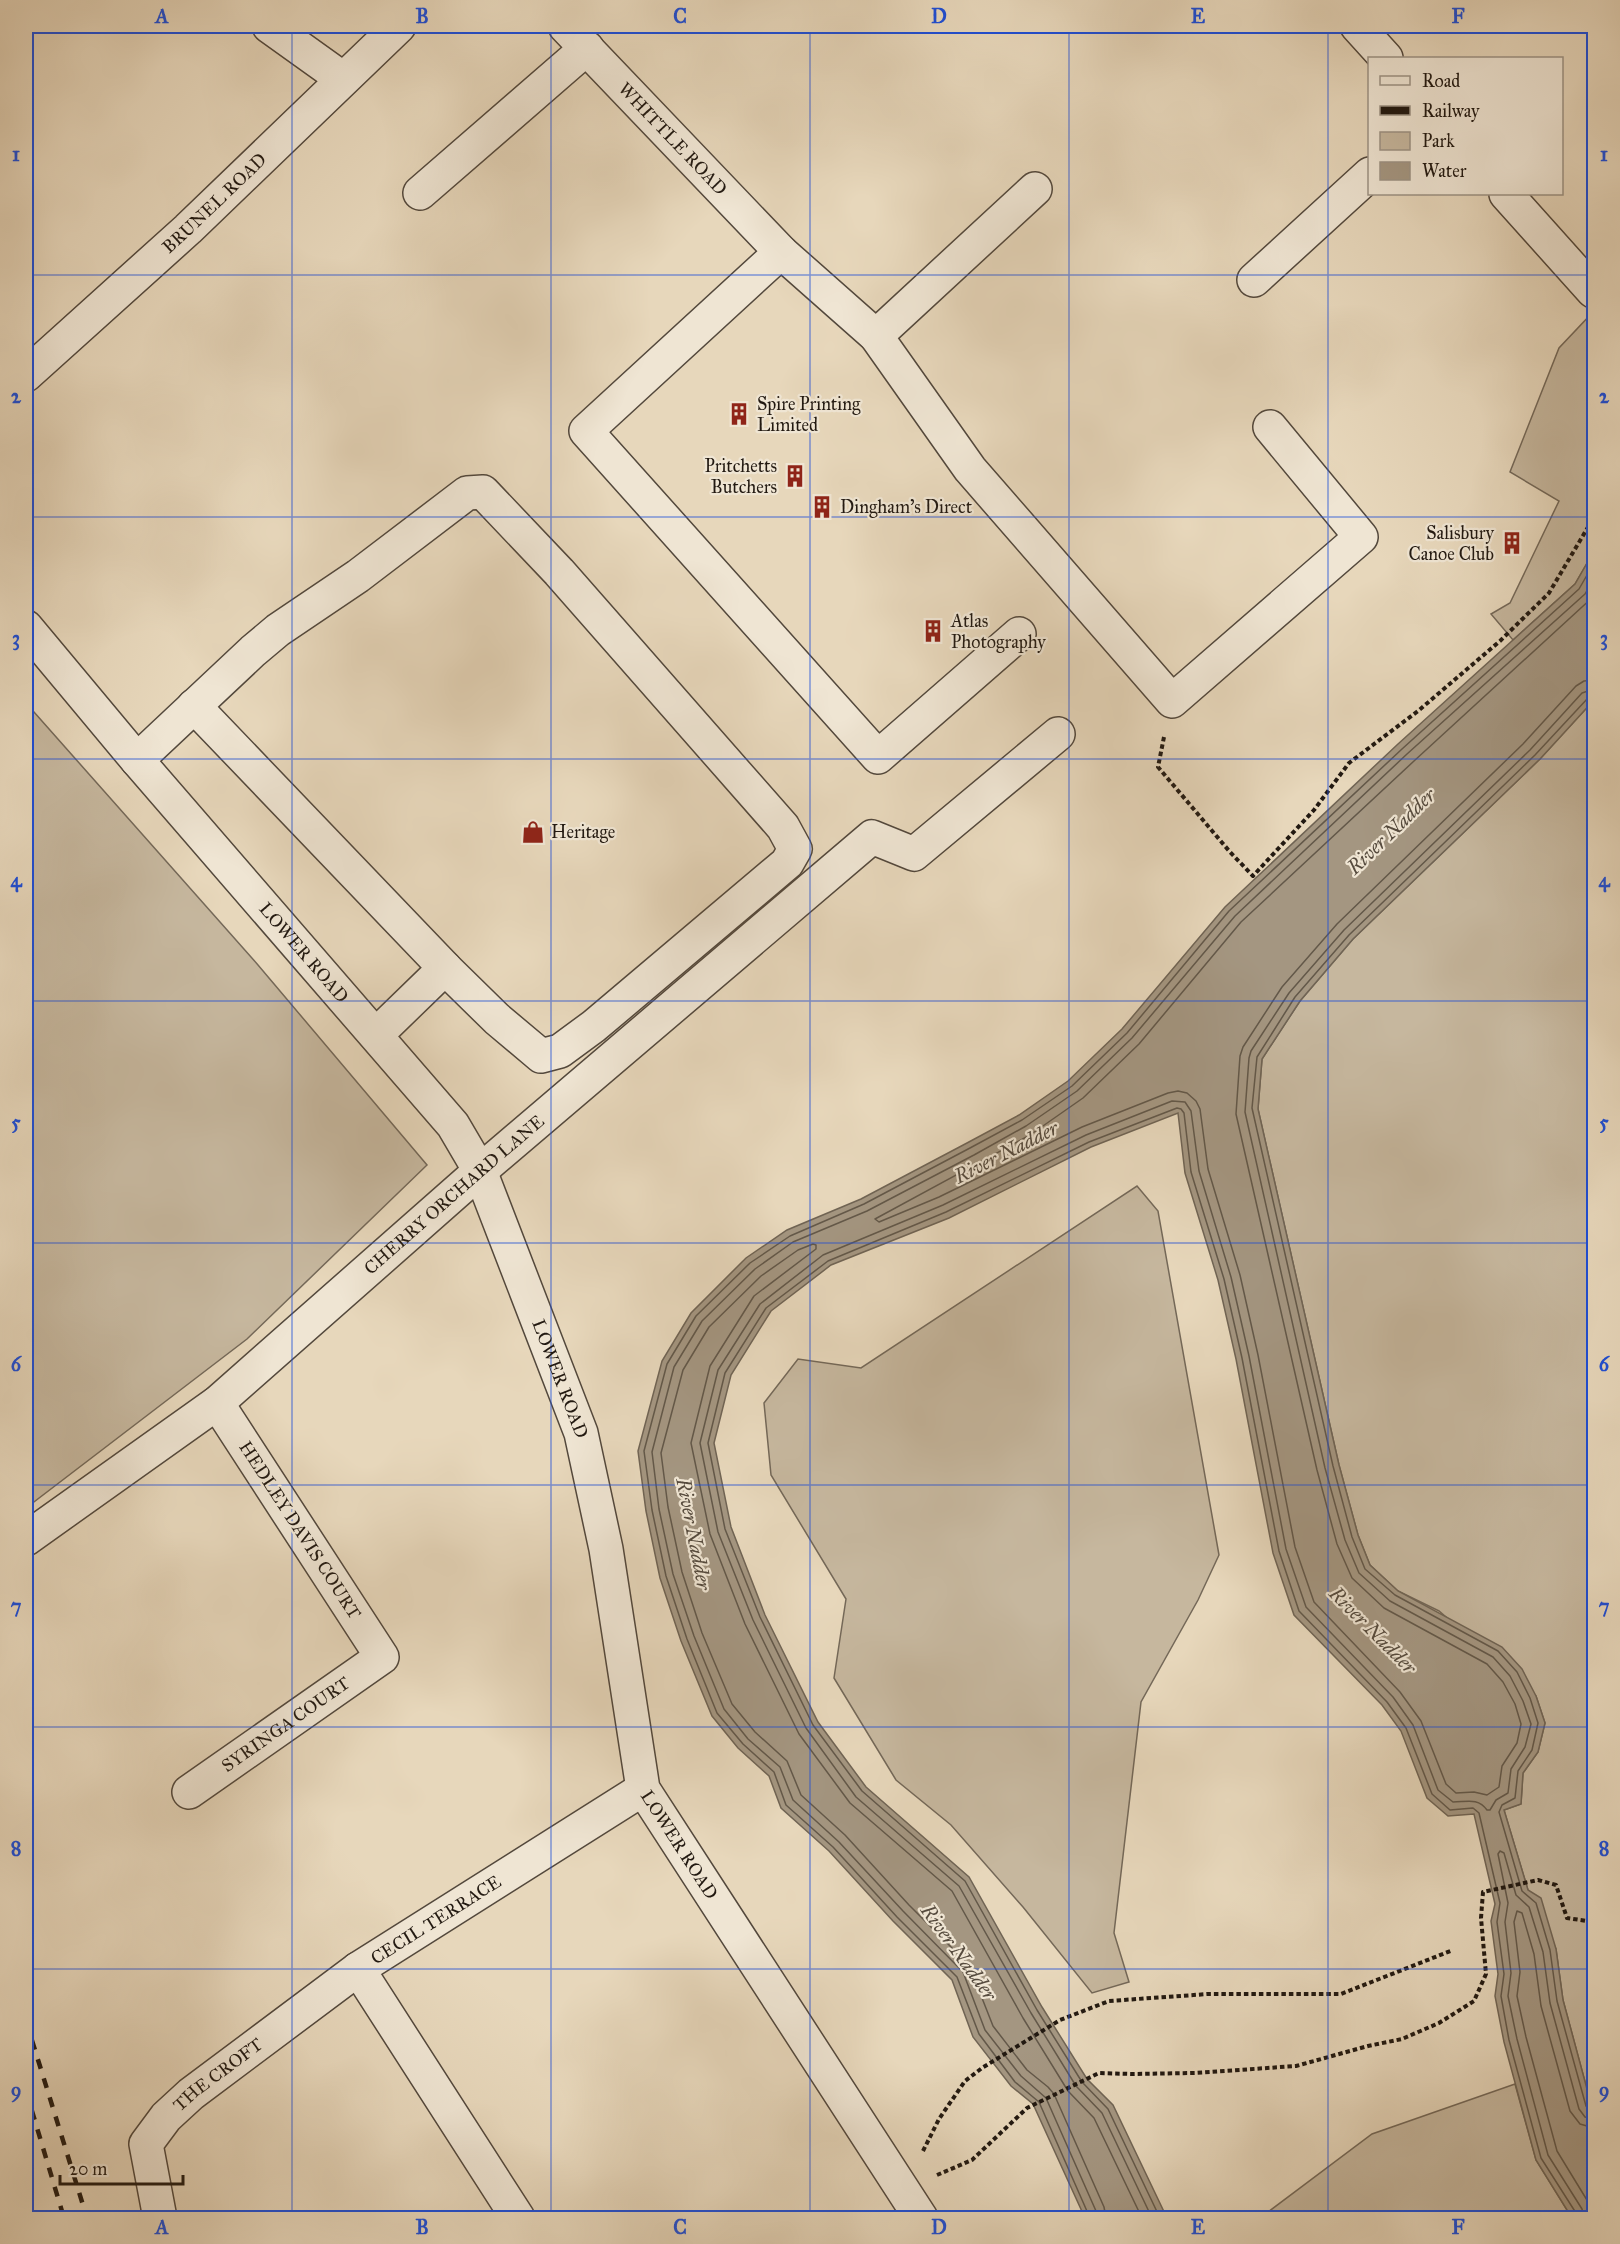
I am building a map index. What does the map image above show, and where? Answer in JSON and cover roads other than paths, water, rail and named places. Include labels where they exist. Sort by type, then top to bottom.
[{"type":"street","points":[[269,26],[294,36],[343,79]]},
{"type":"street","name":"BRUNEL ROAD","points":[[26,375],[188,230],[399,26]]},
{"type":"street","points":[[1357,26],[1385,57]]},
{"type":"street","points":[[420,193],[576,37]]},
{"type":"street","name":"WHITTLE ROAD","points":[[576,37],[781,252],[876,336],[970,469],[1172,701],[1361,537],[1269,427]]},
{"type":"street","points":[[1254,280],[1368,176]]},
{"type":"street","points":[[876,336],[1035,189]]},
{"type":"street","points":[[1507,195],[1593,291]]},
{"type":"street","points":[[781,252],[586,431],[878,757],[1019,634]]},
{"type":"street","points":[[137,760],[194,706],[278,630],[358,576],[467,493],[483,492],[559,572],[775,819],[791,839],[795,849],[787,863],[602,1019],[560,1051],[542,1056],[497,1019],[445,968],[194,706]]},
{"type":"street","name":"LOWER ROAD","points":[[26,627],[137,760],[453,1125],[480,1171],[581,1433],[606,1549],[643,1789],[921,2218]]},
{"type":"street","name":"CHERRY ORCHARD LANE","points":[[26,1539],[217,1403],[480,1171],[872,837],[914,854],[1058,734]]},
{"type":"street","points":[[376,1035],[445,968]]},
{"type":"street","name":"HEDLEY DAVIS COURT","points":[[217,1403],[382,1657]]},
{"type":"street","name":"SYRINGA COURT","points":[[189,1792],[382,1657]]},
{"type":"street","name":"CECIL TERRACE","points":[[518,2218],[358,1969],[643,1789]]},
{"type":"street","name":"THE CROFT","points":[[160,2218],[146,2144],[166,2118],[190,2094],[358,1969]]},
{"type":"water","name":"River Nadder","points":[[1594,551],[1594,700],[1540,759],[1353,939],[1300,1001],[1262,1059],[1258,1109],[1339,1465],[1358,1535],[1370,1565],[1398,1591],[1502,1647],[1522,1669],[1536,1696],[1545,1723],[1538,1752],[1523,1773],[1521,1804],[1504,1810],[1528,1890],[1541,1898],[1556,1949],[1563,2000],[1594,2115],[1594,2218],[1572,2218],[1536,2160],[1504,2042],[1495,1996],[1498,1974],[1491,1921],[1495,1904],[1474,1814],[1448,1816],[1427,1798],[1401,1731],[1382,1705],[1294,1615],[1273,1553],[1236,1359],[1218,1280],[1185,1173],[1178,1113],[1091,1147],[949,1218],[831,1265],[771,1311],[731,1375],[714,1443],[731,1527],[765,1615],[818,1722],[866,1787],[969,1877],[1042,2007],[1087,2079],[1113,2105],[1167,2218],[1085,2218],[1033,2104],[1011,2086],[973,2037],[952,1980],[893,1921],[829,1851],[781,1808],[769,1776],[738,1748],[712,1716],[681,1641],[660,1578],[646,1511],[638,1451],[662,1361],[691,1313],[746,1258],[787,1230],[861,1199],[1019,1115],[1068,1081],[1122,1029],[1225,907],[1398,744],[1575,584]]},
{"type":"railway","points":[[26,2021],[87,2218]]},
{"type":"railway","points":[[26,2091],[64,2218]]},
{"type":"place","name":"Spire Printing Limited","points":[[739,414]]},
{"type":"place","name":"Pritchetts Butchers","points":[[795,476]]},
{"type":"place","name":"Dingham's Direct","points":[[822,507]]},
{"type":"place","name":"Salisbury Canoe Club","points":[[1512,543]]},
{"type":"place","name":"Atlas Photography","points":[[933,631]]},
{"type":"place","name":"Heritage","points":[[533,832]]}]
